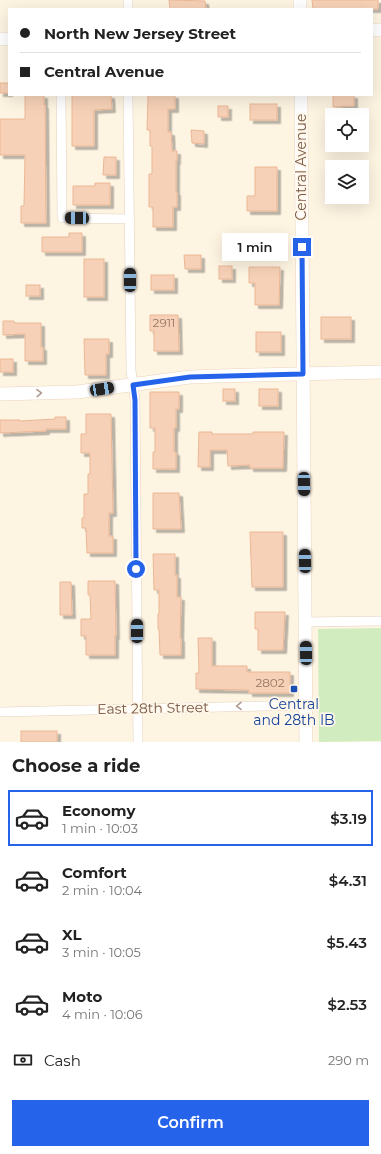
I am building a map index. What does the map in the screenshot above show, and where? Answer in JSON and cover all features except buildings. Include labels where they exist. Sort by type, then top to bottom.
[{"type":"main road","name":"Central Avenue","points":[[301,96],[306,742]]},
{"type":"main road","points":[[0,394],[77,392],[190,377],[381,372]]},
{"type":"street","points":[[61,96],[62,218],[130,219]]},
{"type":"street","points":[[128,96],[131,370],[135,400],[138,742]]},
{"type":"street","points":[[305,622],[381,621]]},
{"type":"street","name":"East 28th Street","points":[[0,712],[306,705]]},
{"type":"green space","points":[[381,628],[381,741],[319,742],[318,629]]},
{"type":"place","name":"Central and 28th IB","points":[[294,689]]},
{"type":"route","points":[[136,569],[135,400],[133,385],[190,377],[303,374],[302,247]]}]
